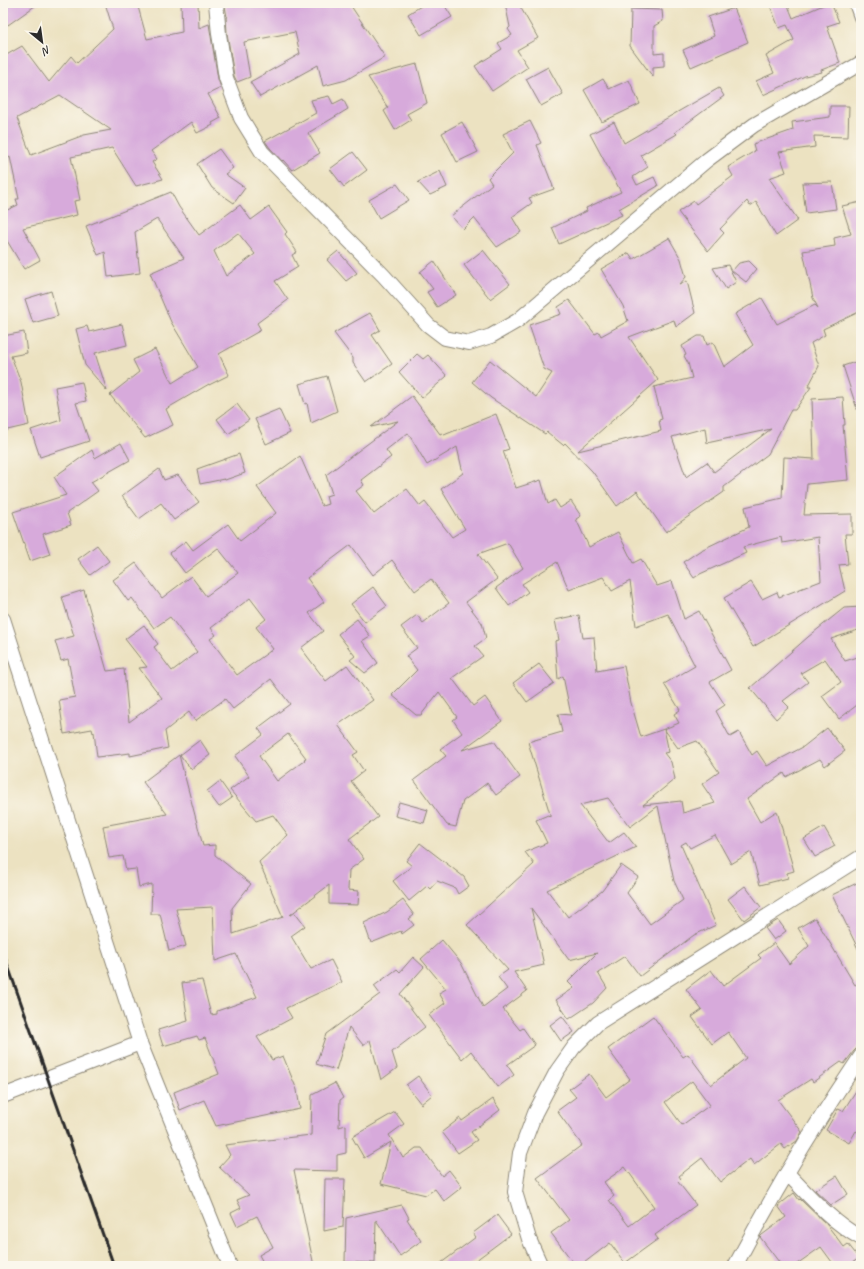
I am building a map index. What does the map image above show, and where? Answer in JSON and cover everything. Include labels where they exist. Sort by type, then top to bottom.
[{"type":"street","points":[[216,3],[226,78],[241,118],[262,152],[384,276],[428,325],[445,338],[469,343],[491,336],[517,321],[708,160],[754,125],[861,63]]},
{"type":"street","points":[[856,3],[861,17]]},
{"type":"street","points":[[3,619],[140,1043],[230,1266]]},
{"type":"street","points":[[541,1266],[529,1239],[515,1192],[520,1153],[535,1113],[557,1071],[574,1047],[598,1022],[861,857]]},
{"type":"street","points":[[3,1096],[140,1043]]},
{"type":"street","points":[[735,1266],[763,1212],[833,1096],[861,1056]]},
{"type":"street","points":[[787,1173],[827,1214],[849,1232],[861,1238]]},
{"type":"building","points":[[3,3],[39,3],[8,25],[3,18]]},
{"type":"building","points":[[105,3],[137,3],[147,39],[182,32],[181,3],[198,3],[199,28],[209,24],[218,79],[221,88],[208,94],[221,118],[212,123],[213,125],[197,133],[191,122],[151,151],[157,159],[152,162],[163,179],[136,186],[112,148],[71,157],[80,200],[74,201],[77,215],[23,228],[40,260],[24,269],[3,234],[3,212],[18,205],[16,199],[19,199],[10,157],[3,161],[3,57],[22,46],[49,82],[71,56],[77,63],[113,29]],"holes":[[[60,95],[111,130],[84,135],[31,155],[17,118]]]},
{"type":"building","points":[[240,3],[349,3],[385,57],[346,80],[323,86],[318,65],[260,97],[250,82],[300,54],[295,32],[244,42],[250,77],[237,82],[234,76],[227,33],[225,6]]},
{"type":"building","points":[[426,3],[443,3],[452,17],[421,35],[408,14]]},
{"type":"building","points":[[505,3],[518,3],[538,38],[517,50],[528,67],[492,91],[475,66],[502,49],[498,43],[512,35],[508,29],[510,27]]},
{"type":"building","points":[[769,3],[787,3],[793,18],[831,3],[839,22],[827,26],[840,63],[821,70],[822,72],[805,76],[763,95],[756,81],[774,73],[766,56],[794,40],[787,25],[779,28]]},
{"type":"building","points":[[734,8],[748,42],[691,67],[683,50],[714,36],[708,17]]},
{"type":"building","points":[[631,9],[662,10],[663,21],[654,26],[654,54],[664,53],[664,66],[653,67],[653,77],[630,46]]},
{"type":"building","points":[[417,64],[427,103],[407,114],[411,120],[395,130],[384,111],[388,108],[368,77]]},
{"type":"building","points":[[548,67],[563,94],[541,106],[526,79]]},
{"type":"building","points":[[603,79],[609,89],[629,80],[640,104],[602,122],[584,90]]},
{"type":"building","points":[[719,88],[724,96],[675,132],[677,134],[641,155],[648,167],[633,177],[637,185],[654,177],[658,186],[619,209],[622,215],[559,244],[552,228],[587,211],[586,208],[621,192],[590,134],[614,122],[624,143]]},
{"type":"building","points":[[329,96],[333,104],[343,99],[348,109],[308,133],[320,153],[292,170],[265,141],[316,113],[311,100]]},
{"type":"building","points":[[830,106],[849,106],[848,137],[814,136],[815,147],[779,152],[786,172],[769,178],[798,220],[776,236],[756,202],[750,206],[747,201],[720,229],[724,233],[708,251],[678,212],[694,201],[696,204],[733,176],[728,167],[755,151],[753,144],[793,130],[792,122],[830,117]]},
{"type":"building","points":[[530,121],[541,143],[537,145],[554,189],[529,198],[532,203],[512,217],[521,232],[497,247],[474,218],[463,229],[451,216],[492,184],[488,178],[513,153],[503,134]]},
{"type":"building","points":[[462,122],[478,152],[457,162],[442,133]]},
{"type":"building","points":[[219,149],[233,168],[225,174],[245,188],[234,203],[212,188],[197,164]]},
{"type":"building","points":[[353,152],[367,170],[344,187],[330,169]]},
{"type":"building","points":[[440,171],[447,187],[430,195],[418,182]]},
{"type":"building","points":[[832,182],[836,209],[806,213],[802,183]]},
{"type":"building","points":[[397,184],[409,200],[379,218],[369,200]]},
{"type":"building","points":[[171,192],[179,207],[199,235],[240,205],[251,220],[269,207],[287,232],[285,234],[297,252],[292,255],[298,267],[275,281],[288,300],[257,323],[261,330],[219,354],[229,375],[209,384],[166,409],[173,425],[145,438],[110,395],[139,372],[133,360],[155,349],[172,383],[198,367],[171,322],[150,273],[184,258],[157,219],[135,232],[140,273],[108,277],[105,252],[98,255],[86,226]],"holes":[[[238,233],[255,254],[226,276],[214,251]]]},
{"type":"building","points":[[861,202],[861,311],[823,329],[825,335],[811,343],[819,366],[808,387],[811,387],[795,410],[791,410],[768,454],[724,487],[724,492],[666,532],[637,491],[617,506],[592,471],[565,443],[563,445],[547,432],[545,434],[491,398],[472,382],[490,360],[536,397],[552,373],[544,369],[529,325],[561,314],[558,307],[569,300],[595,334],[599,332],[601,336],[628,321],[623,306],[601,269],[629,253],[633,259],[669,238],[681,259],[686,277],[679,285],[687,281],[695,313],[676,327],[674,320],[629,337],[658,380],[578,451],[661,431],[659,420],[662,419],[654,387],[692,378],[682,346],[698,336],[704,336],[707,345],[713,342],[724,367],[753,345],[735,314],[762,298],[777,324],[815,305],[818,308],[813,298],[803,251],[835,246],[834,238],[851,234],[842,206]],"holes":[[[705,428],[707,443],[771,429],[714,472],[707,462],[686,477],[672,437]]]},
{"type":"building","points":[[483,250],[510,284],[490,299],[464,265]]},
{"type":"building","points":[[338,251],[357,273],[346,281],[327,260]]},
{"type":"building","points":[[434,261],[456,295],[437,307],[427,292],[433,289],[420,272]]},
{"type":"building","points":[[749,261],[757,269],[746,282],[732,271],[739,263]]},
{"type":"building","points":[[728,265],[736,282],[726,289],[713,268]]},
{"type":"building","points":[[51,291],[58,316],[33,323],[25,299]]},
{"type":"building","points":[[370,313],[380,330],[372,335],[392,364],[366,382],[353,363],[353,358],[334,333]]},
{"type":"building","points":[[122,324],[127,345],[95,353],[107,391],[85,365],[76,329],[87,326],[89,332]]},
{"type":"building","points":[[24,332],[27,353],[11,356],[21,382],[29,425],[3,431],[3,336]]},
{"type":"building","points":[[417,354],[423,359],[428,355],[447,376],[422,398],[399,372]]},
{"type":"building","points":[[861,360],[861,411],[858,412],[843,366]]},
{"type":"building","points":[[327,376],[337,411],[311,423],[307,403],[305,404],[299,384]]},
{"type":"building","points":[[82,382],[86,401],[76,403],[89,441],[40,457],[31,430],[61,420],[55,387]]},
{"type":"building","points":[[412,396],[440,434],[442,433],[444,435],[496,414],[509,449],[503,451],[516,488],[541,480],[548,504],[555,500],[560,508],[571,501],[581,516],[576,519],[589,547],[618,532],[633,563],[641,559],[657,586],[672,581],[684,619],[699,611],[731,670],[710,682],[725,705],[716,711],[730,737],[739,732],[752,755],[757,751],[767,766],[803,747],[827,728],[845,751],[825,766],[820,759],[786,777],[784,773],[747,799],[760,822],[777,811],[794,871],[787,873],[788,878],[760,885],[751,852],[731,864],[715,835],[690,848],[686,842],[681,845],[716,925],[694,935],[640,976],[625,956],[598,973],[607,988],[593,1003],[569,1019],[556,1000],[574,988],[568,982],[597,953],[569,960],[531,908],[544,965],[514,972],[527,991],[503,1009],[520,1030],[523,1028],[535,1045],[507,1065],[514,1075],[498,1087],[471,1051],[462,1059],[429,1015],[445,1003],[439,993],[446,989],[421,959],[442,940],[461,963],[483,1007],[507,989],[498,977],[508,970],[467,925],[534,864],[525,852],[547,843],[536,820],[548,815],[550,817],[550,814],[528,742],[562,732],[558,714],[571,715],[563,676],[558,679],[555,641],[559,640],[555,620],[579,615],[583,638],[594,637],[597,671],[624,666],[631,703],[641,737],[679,723],[674,714],[680,710],[664,684],[695,666],[668,614],[636,626],[630,581],[612,591],[603,577],[569,590],[557,562],[522,584],[528,592],[509,606],[496,588],[523,568],[508,543],[478,554],[497,579],[466,602],[482,623],[486,638],[475,646],[483,656],[452,678],[473,706],[485,697],[502,721],[462,750],[494,741],[520,777],[496,795],[487,783],[463,801],[456,827],[447,825],[414,780],[446,756],[440,749],[462,733],[453,720],[457,717],[439,692],[421,715],[416,715],[392,695],[417,670],[406,656],[417,648],[401,627],[417,615],[423,623],[449,603],[431,579],[415,591],[392,560],[373,575],[351,545],[307,578],[324,602],[309,613],[323,631],[301,648],[326,681],[347,665],[373,700],[338,725],[358,752],[353,755],[364,771],[351,781],[378,817],[349,839],[364,859],[349,870],[348,890],[359,891],[358,905],[329,904],[329,885],[290,915],[295,913],[305,926],[291,936],[311,969],[331,960],[342,982],[286,1008],[292,1018],[257,1037],[272,1060],[283,1056],[297,1090],[300,1109],[216,1126],[204,1100],[180,1110],[174,1092],[219,1074],[205,1038],[199,1040],[197,1036],[163,1046],[158,1030],[188,1021],[182,983],[202,980],[211,1015],[217,1014],[217,1011],[257,997],[236,954],[215,961],[213,907],[176,909],[186,946],[169,951],[160,914],[151,914],[152,884],[139,887],[136,869],[126,870],[123,856],[109,858],[103,826],[167,814],[143,782],[179,755],[183,775],[185,777],[203,846],[215,845],[215,855],[251,884],[232,908],[233,934],[283,917],[259,862],[288,835],[273,815],[256,821],[230,790],[249,776],[235,756],[263,735],[258,728],[290,704],[271,679],[233,709],[225,699],[195,721],[189,712],[165,731],[168,748],[130,756],[130,753],[97,757],[94,732],[93,733],[92,729],[64,734],[59,700],[75,697],[68,659],[61,661],[55,641],[74,636],[62,597],[84,590],[107,671],[124,669],[129,722],[162,698],[139,668],[147,667],[125,639],[144,625],[158,644],[154,647],[172,671],[197,652],[170,617],[154,628],[132,598],[128,601],[113,580],[136,563],[162,598],[191,576],[206,596],[238,573],[218,548],[185,573],[170,553],[186,541],[193,550],[228,524],[240,541],[276,513],[257,487],[300,456],[322,506],[328,504],[326,496],[332,494],[326,475],[398,421],[371,427]],"holes":[[[408,433],[427,465],[457,447],[463,473],[441,489],[465,529],[452,537],[425,502],[420,506],[407,489],[374,514],[356,491],[364,485],[361,480],[391,457],[386,450]],[[250,598],[266,619],[256,627],[273,649],[237,675],[210,639],[216,635],[211,628]],[[664,729],[678,748],[697,741],[719,772],[702,784],[715,803],[683,813],[681,801],[643,805],[675,779],[671,762],[664,753],[669,752]],[[288,734],[306,758],[277,781],[259,756]],[[608,798],[630,827],[658,806],[674,881],[683,900],[650,924],[627,893],[638,877],[621,865],[602,891],[568,917],[547,890],[636,847],[624,832],[609,843],[580,805]]]},
{"type":"building","points":[[843,397],[845,425],[843,425],[848,480],[807,484],[804,515],[852,514],[852,534],[845,534],[848,564],[839,565],[845,591],[753,647],[724,598],[751,582],[762,599],[777,592],[779,597],[821,581],[818,537],[782,543],[781,537],[743,547],[746,553],[694,578],[683,562],[701,550],[749,527],[745,507],[782,498],[784,457],[814,459],[812,399]]},
{"type":"building","points":[[237,404],[249,420],[228,434],[217,419]]},
{"type":"building","points":[[279,409],[290,433],[266,444],[255,419]]},
{"type":"building","points":[[121,443],[130,460],[91,482],[98,491],[67,513],[71,525],[43,534],[50,554],[30,561],[13,512],[66,495],[54,477],[92,450],[95,458]]},
{"type":"building","points":[[239,454],[245,473],[225,480],[200,484],[197,469]]},
{"type":"building","points":[[159,469],[164,480],[178,475],[199,502],[174,520],[161,503],[139,519],[122,496]]},
{"type":"building","points":[[97,545],[109,561],[90,575],[78,559]]},
{"type":"building","points":[[373,587],[387,606],[365,622],[351,604]]},
{"type":"building","points":[[861,607],[861,629],[831,639],[845,661],[861,656],[861,702],[839,719],[822,696],[841,682],[825,659],[801,673],[808,682],[783,701],[789,707],[776,719],[750,688],[808,637],[844,608]]},
{"type":"building","points":[[357,619],[370,636],[362,641],[378,663],[365,673],[350,660],[355,656],[338,634]]},
{"type":"building","points":[[539,664],[554,683],[527,702],[513,683]]},
{"type":"building","points":[[200,740],[210,755],[191,769],[180,755]]},
{"type":"building","points":[[220,781],[232,798],[219,807],[207,791]]},
{"type":"building","points":[[399,802],[428,810],[424,823],[395,816]]},
{"type":"building","points":[[824,827],[835,846],[815,857],[804,839]]},
{"type":"building","points":[[420,843],[464,877],[469,886],[458,894],[455,888],[437,881],[430,889],[427,886],[409,901],[393,881],[412,866],[406,861]]},
{"type":"building","points":[[861,881],[861,955],[832,895]]},
{"type":"building","points":[[745,886],[761,907],[744,920],[728,899]]},
{"type":"building","points":[[403,900],[414,915],[409,919],[414,925],[402,934],[401,931],[371,943],[364,923],[387,912]]},
{"type":"building","points":[[815,918],[855,985],[861,982],[861,1044],[844,1064],[841,1062],[813,1082],[811,1079],[778,1100],[802,1132],[797,1141],[785,1149],[781,1144],[754,1165],[750,1159],[720,1182],[702,1158],[679,1176],[681,1179],[678,1182],[696,1205],[655,1235],[658,1239],[625,1263],[610,1243],[580,1266],[576,1266],[551,1233],[569,1220],[537,1178],[582,1145],[557,1111],[576,1097],[569,1089],[589,1074],[606,1097],[630,1079],[608,1049],[653,1016],[683,1057],[688,1054],[711,1085],[746,1058],[728,1032],[712,1044],[692,1017],[702,1010],[686,989],[711,970],[723,986],[761,958],[758,955],[774,943],[789,964],[809,946],[798,928]],"holes":[[[692,1081],[710,1105],[682,1125],[665,1102]],[[625,1167],[654,1207],[629,1226],[609,1200],[614,1196],[604,1182]]]},
{"type":"building","points":[[778,920],[786,931],[774,940],[765,928]]},
{"type":"building","points":[[413,957],[424,967],[400,994],[425,1027],[392,1052],[397,1068],[381,1080],[370,1040],[363,1045],[349,1027],[336,1070],[316,1064],[326,1034],[380,994],[374,986],[397,969],[400,972]]},
{"type":"building","points":[[562,1016],[574,1032],[561,1041],[550,1025]]},
{"type":"building","points":[[418,1076],[432,1095],[421,1104],[406,1085]]},
{"type":"building","points":[[335,1083],[343,1098],[340,1100],[339,1127],[346,1125],[346,1153],[337,1155],[337,1171],[294,1170],[314,1266],[265,1266],[259,1255],[273,1247],[257,1216],[237,1226],[231,1213],[241,1208],[237,1200],[249,1195],[219,1167],[230,1155],[225,1145],[311,1135],[312,1095]]},
{"type":"building","points":[[861,1083],[861,1134],[856,1131],[849,1143],[826,1130],[838,1109],[843,1111]]},
{"type":"building","points":[[493,1099],[500,1110],[471,1132],[477,1140],[458,1153],[442,1132],[460,1118],[462,1121]]},
{"type":"building","points":[[395,1112],[404,1124],[389,1135],[403,1158],[416,1148],[422,1148],[442,1176],[449,1170],[462,1187],[444,1201],[435,1189],[426,1195],[381,1184],[391,1142],[364,1158],[352,1137]]},
{"type":"building","points":[[837,1176],[848,1194],[831,1205],[815,1190]]},
{"type":"building","points":[[325,1179],[345,1179],[343,1227],[324,1231]]},
{"type":"building","points":[[794,1193],[799,1200],[800,1199],[827,1225],[844,1247],[848,1244],[859,1258],[848,1266],[835,1266],[821,1247],[794,1266],[782,1266],[760,1237],[786,1217],[778,1206]]},
{"type":"building","points":[[402,1205],[409,1218],[407,1219],[421,1241],[400,1256],[376,1220],[375,1263],[345,1262],[346,1218]]},
{"type":"building","points":[[497,1215],[511,1234],[468,1266],[437,1266],[476,1237],[473,1233]]},
{"type":"railway","points":[[3,952],[114,1266]]}]
